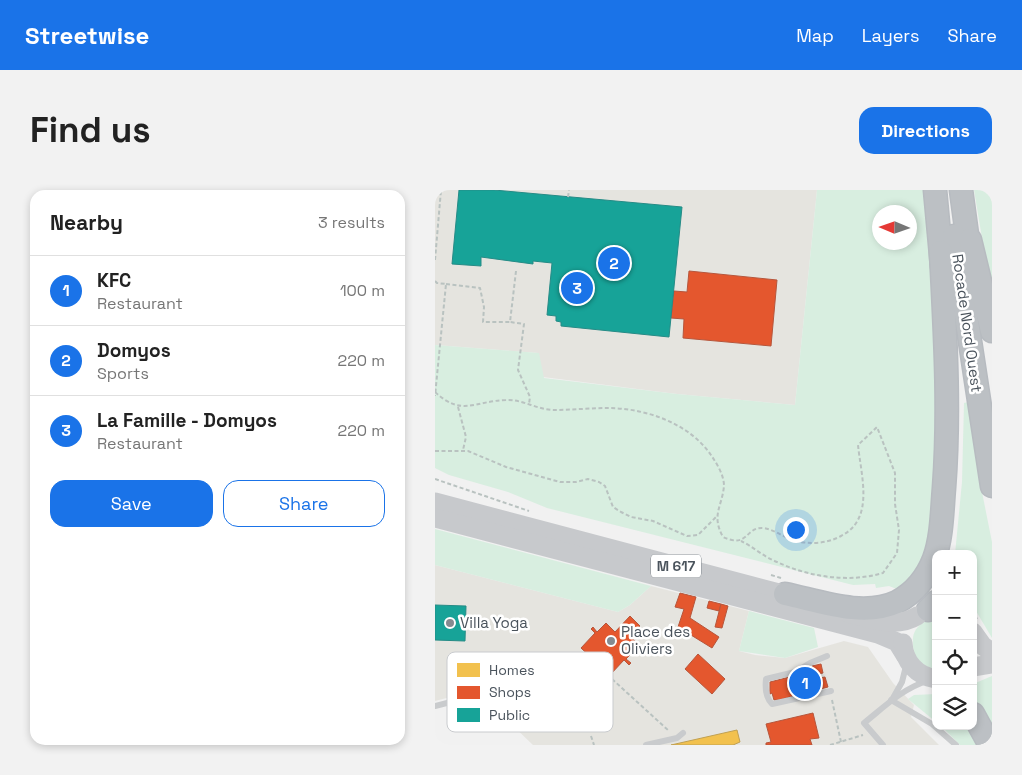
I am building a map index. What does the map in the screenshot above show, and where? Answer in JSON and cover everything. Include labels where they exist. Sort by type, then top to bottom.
[{"type":"highway","points":[[935,190],[957,430],[949,550]]},
{"type":"highway","name":"Rocade Nord Ouest","points":[[947,190],[992,486]]},
{"type":"highway","name":"Rocade Nord Ouest","points":[[961,190],[992,404]]},
{"type":"highway","points":[[966,224],[992,332]]},
{"type":"highway","points":[[787,587],[850,608],[886,605],[899,601],[914,589],[922,581],[933,560],[943,503],[948,406],[941,252]]},
{"type":"highway","points":[[977,721],[990,745]]},
{"type":"main road","name":"M 617","points":[[435,502],[787,587],[884,621],[906,621],[929,609]]},
{"type":"main road","name":"M 617","points":[[435,518],[878,634],[897,642],[905,655]]},
{"type":"main road","points":[[929,609],[905,634],[905,655],[917,672],[932,678]]},
{"type":"main road","points":[[977,639],[992,652]]},
{"type":"main road","points":[[977,666],[992,664]]},
{"type":"lane","points":[[891,700],[905,675],[905,655]]},
{"type":"lane","points":[[827,656],[795,672],[766,679],[765,687],[772,704],[831,692]]},
{"type":"lane","points":[[883,745],[864,723],[891,700],[914,686],[932,680]]},
{"type":"lane","points":[[891,700],[932,724],[956,745]]},
{"type":"lane","points":[[646,745],[677,738],[683,733]]},
{"type":"path","points":[[435,260],[441,190]]},
{"type":"path","points":[[568,197],[569,190]]},
{"type":"path","points":[[510,322],[516,271]]},
{"type":"path","points":[[435,281],[437,283],[480,288],[484,307],[483,322],[524,324],[518,370],[530,397],[529,404]]},
{"type":"path","points":[[435,451],[463,450],[506,466],[560,482],[576,482],[588,479],[599,482],[605,486],[613,507],[621,512],[631,517],[653,521],[687,536],[698,535],[716,517],[724,486],[722,474],[706,448],[677,425],[633,411],[609,408],[552,410],[508,400],[458,407],[447,403],[435,394],[446,284]]},
{"type":"path","points":[[458,407],[465,437],[463,450]]},
{"type":"path","points":[[716,517],[723,537],[732,542],[741,541],[756,529],[763,528],[798,541],[816,543],[831,542],[849,533],[859,523],[863,511],[864,492],[858,445],[877,427],[895,473],[895,504],[899,530],[897,553],[883,573],[847,580],[816,574],[779,563],[741,541]]},
{"type":"path","points":[[435,479],[531,512]]},
{"type":"path","points":[[771,575],[787,587]]},
{"type":"path","points":[[613,680],[636,698],[677,738]]},
{"type":"path","points":[[831,692],[841,742]]},
{"type":"path","points":[[830,745],[872,732]]},
{"type":"path","points":[[591,736],[594,745]]},
{"type":"shaded area","points":[[435,190],[817,190],[795,405],[677,394],[543,377],[538,353],[435,345]]},
{"type":"shaded area","points":[[435,565],[618,612],[630,605],[651,586],[749,611],[739,651],[755,655],[785,658],[844,641],[868,647],[893,683],[914,705],[911,717],[939,745],[533,745],[519,732],[613,732],[613,652],[447,652],[447,698],[435,701]]},
{"type":"green space","points":[[817,190],[926,190],[936,280],[936,425],[928,555],[902,591],[889,586],[876,588],[875,584],[853,585],[547,508],[508,492],[449,475],[435,468],[435,345],[539,353],[544,378],[677,394],[795,405]]},
{"type":"green space","points":[[974,190],[992,190],[992,298]]},
{"type":"green space","points":[[968,402],[980,482],[992,542],[992,638],[977,613],[977,550],[955,550],[962,482],[964,403]]},
{"type":"green space","points":[[435,529],[651,586],[630,605],[618,612],[435,565]]},
{"type":"green space","points":[[749,611],[814,628],[818,647],[785,658],[739,651]]},
{"type":"green space","points":[[932,618],[932,670],[915,659],[913,643],[917,627]]},
{"type":"green space","points":[[992,676],[992,735],[977,707],[977,682]]},
{"type":"green space","points":[[932,694],[932,719],[908,699],[914,695]]},
{"type":"green space","points":[[945,730],[973,730],[981,745],[960,745]]},
{"type":"building: Homes","points":[[737,730],[740,742],[733,745],[671,745]]},
{"type":"building: Shops","points":[[689,271],[777,280],[771,346],[683,338],[684,319],[671,318],[674,291],[687,292]]},
{"type":"building: Shops","points":[[680,593],[696,597],[690,618],[719,637],[712,648],[678,627],[684,609],[675,607]]},
{"type":"building: Shops","points":[[709,601],[721,604],[719,611],[707,608]]},
{"type":"building: Shops","points":[[721,604],[728,606],[722,628],[715,627]]},
{"type":"building: Shops","name":"Place des Oliviers","points":[[630,616],[640,626],[630,636],[639,646],[626,659],[631,663],[629,665],[624,660],[613,672],[613,652],[585,652],[581,648],[595,633],[591,629],[593,627],[597,632],[606,623],[615,632]]},
{"type":"building: Shops","points":[[698,654],[725,679],[712,694],[685,669]]},
{"type":"building: Shops","points":[[821,664],[823,673],[814,675],[812,666]]},
{"type":"building: Shops","points":[[813,671],[814,679],[825,677],[828,687],[778,700],[774,700],[772,693],[770,694],[770,682]]},
{"type":"building: Shops","points":[[813,713],[819,738],[810,739],[812,745],[766,745],[766,743],[771,742],[766,724]]},
{"type":"building: Public","points":[[459,190],[494,190],[682,207],[669,337],[561,326],[561,322],[556,321],[556,316],[547,315],[552,263],[533,261],[533,264],[481,257],[481,266],[452,264]]},
{"type":"building: Public","name":"Villa Yoga","points":[[435,605],[466,606],[465,641],[435,640]]},
{"type":"place","name":"Domyos","points":[[614,263]]},
{"type":"place","name":"La Famille - Domyos","points":[[577,288]]},
{"type":"place","name":"Villa Yoga","points":[[450,623]]},
{"type":"place","name":"Place des Oliviers","points":[[611,641]]},
{"type":"place","name":"KFC","points":[[805,683]]}]
